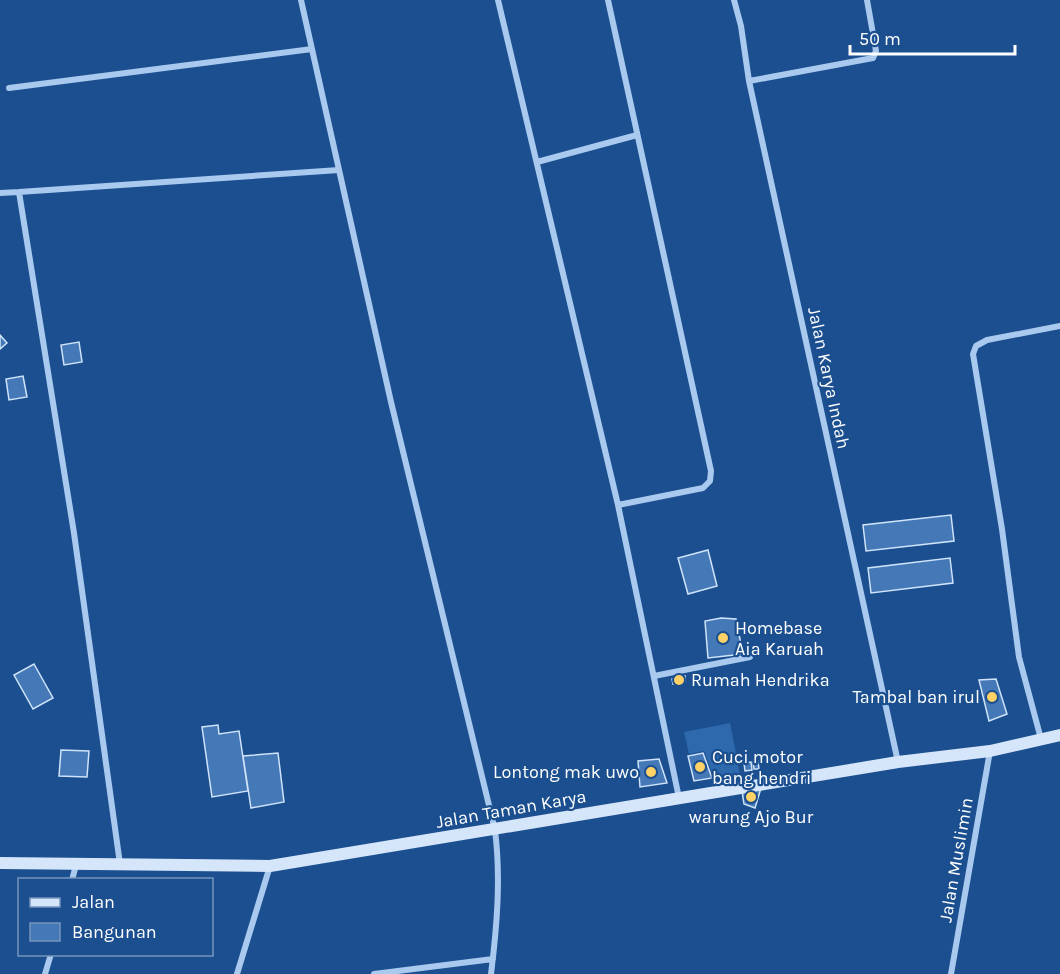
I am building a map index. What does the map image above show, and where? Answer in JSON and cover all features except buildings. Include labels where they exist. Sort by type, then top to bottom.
[{"type":"street","points":[[301,0],[391,402],[495,830],[499,869],[497,919],[491,974]]},
{"type":"street","points":[[498,0],[618,505],[679,798]]},
{"type":"street","points":[[608,0],[711,471],[708,485],[703,488],[618,505]]},
{"type":"street","name":"Jalan Karya Indah","points":[[734,0],[741,26],[749,81],[898,762]]},
{"type":"street","points":[[749,81],[873,58],[876,51],[867,0]]},
{"type":"street","points":[[9,88],[312,49]]},
{"type":"street","points":[[537,162],[637,135]]},
{"type":"street","points":[[0,193],[339,170]]},
{"type":"street","points":[[18,192],[74,532],[120,865]]},
{"type":"street","points":[[1041,740],[1018,657],[1002,529],[973,354],[976,346],[987,340],[1060,326]]},
{"type":"street","points":[[654,676],[750,657]]},
{"type":"street","name":"Jalan Taman Karya","points":[[0,862],[76,865],[270,866],[898,762],[990,751],[1060,735]]},
{"type":"street","name":"Jalan Muslimin","points":[[951,974],[990,751]]},
{"type":"street","points":[[72,878],[76,865]]},
{"type":"street","points":[[237,974],[270,866]]},
{"type":"street","points":[[45,974],[50,956]]},
{"type":"street","points":[[374,974],[493,959]]},
{"type":"shaded area","points":[[730,723],[740,774],[714,778],[704,751],[689,754],[684,732]]},
{"type":"place","name":"Homebase Aia Karuah","points":[[723,638]]},
{"type":"place","name":"Rumah Hendrika","points":[[679,680]]},
{"type":"place","name":"Tambal ban irul","points":[[992,697]]},
{"type":"place","name":"Cuci motor bang hendri","points":[[700,767]]},
{"type":"place","name":"Lontong mak uwo","points":[[651,772]]},
{"type":"place","name":"warung Ajo Bur","points":[[751,797]]}]
